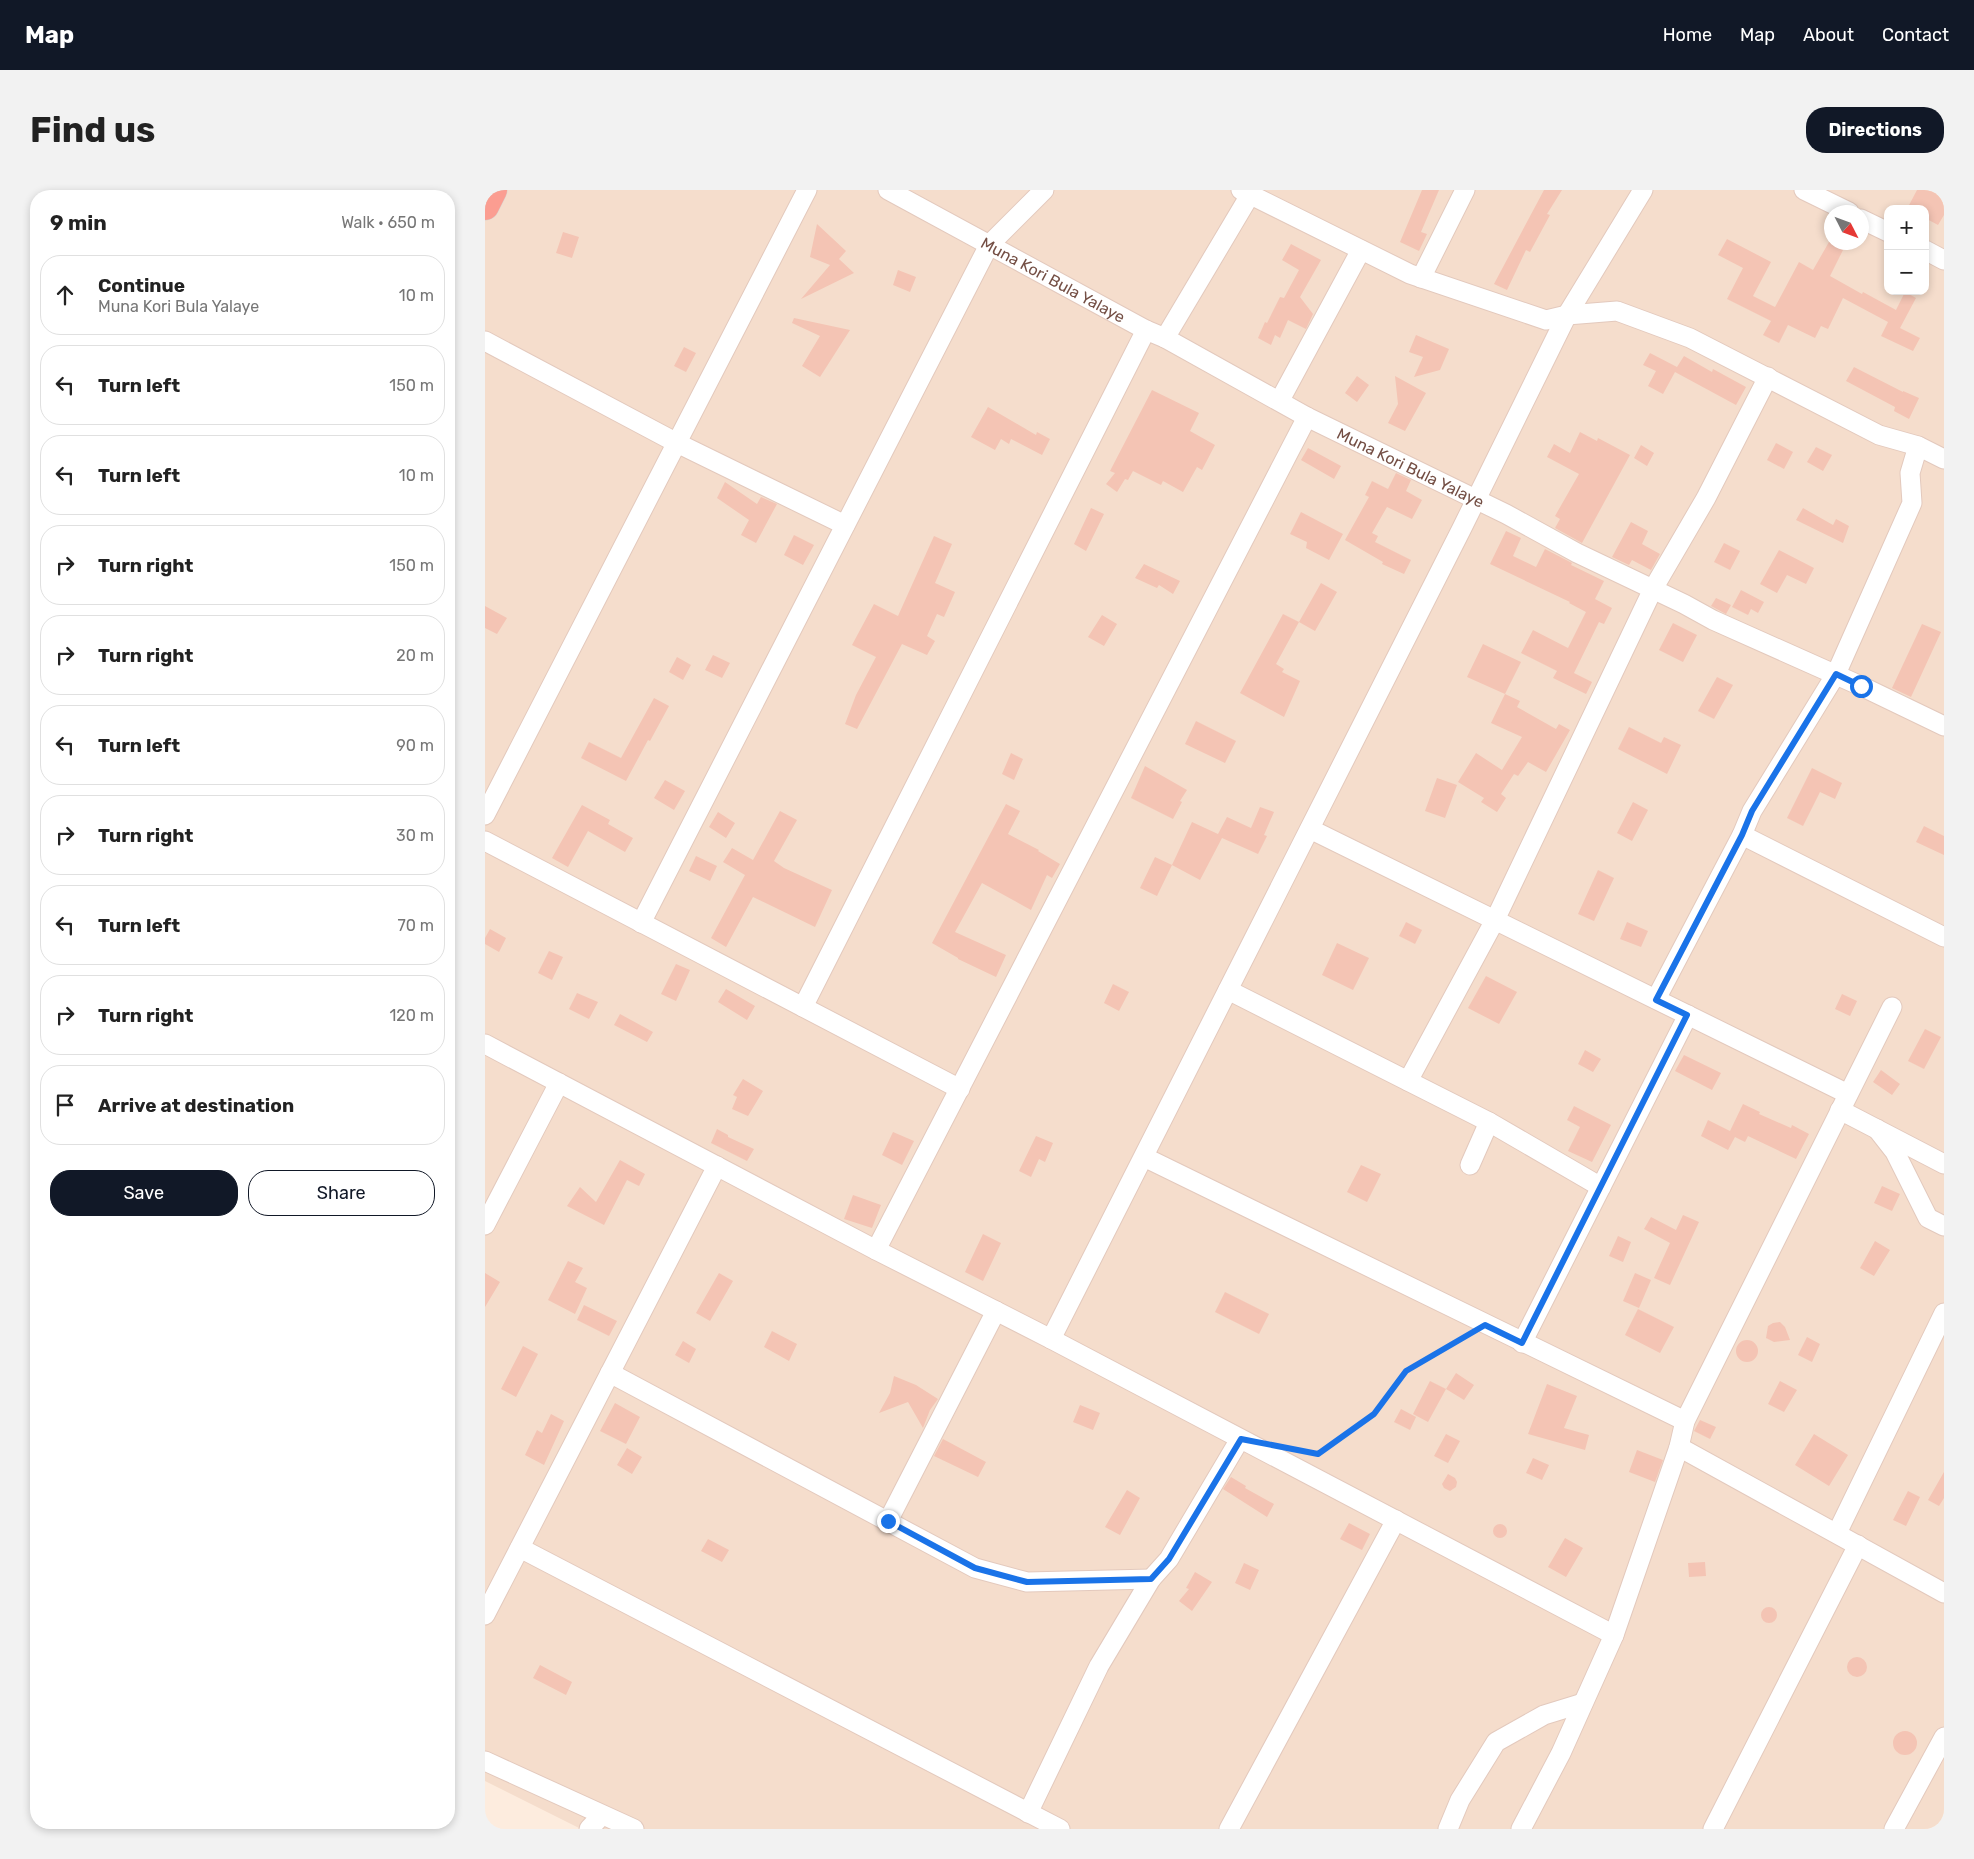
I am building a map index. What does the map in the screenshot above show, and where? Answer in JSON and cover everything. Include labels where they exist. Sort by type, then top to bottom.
[{"type":"highway","points":[[485,206],[493,190]]},
{"type":"street","points":[[485,816],[807,190]]},
{"type":"street","name":"Muna Kori Bula Yalaye","points":[[888,190],[1280,400],[1307,417],[1743,634],[1836,674],[1944,726]]},
{"type":"street","points":[[641,923],[989,245],[1044,190]]},
{"type":"street","points":[[1421,278],[1465,190]]},
{"type":"street","points":[[1051,1339],[1477,500],[1567,315],[1643,190]]},
{"type":"street","points":[[1804,190],[1835,205]]},
{"type":"street","points":[[1165,338],[1246,192],[1421,278],[1546,320],[1567,315],[1617,311],[1690,338],[1879,435],[1918,446],[1944,459]]},
{"type":"street","points":[[1869,223],[1884,230]]},
{"type":"street","points":[[1280,400],[1361,250]]},
{"type":"street","points":[[1929,252],[1944,260]]},
{"type":"street","points":[[803,1007],[1147,330]]},
{"type":"street","points":[[485,341],[677,443],[845,525]]},
{"type":"street","points":[[1408,1081],[1495,920],[1653,589],[1706,498],[1767,377]]},
{"type":"street","points":[[876,1250],[1307,417]]},
{"type":"street","points":[[1656,1000],[1742,835],[1752,811],[1836,674],[1912,503],[1910,473],[1918,446]]},
{"type":"street","points":[[1310,829],[1687,1015],[1844,1102],[1877,1129],[1944,1164]]},
{"type":"street","points":[[1742,835],[1944,937]]},
{"type":"street","points":[[485,841],[960,1089]]},
{"type":"street","points":[[1228,990],[1489,1122],[1601,1187]]},
{"type":"street","points":[[1521,1829],[1536,1803],[1614,1636],[1679,1447],[1685,1421],[1891,1007]]},
{"type":"street","points":[[1522,1343],[1687,1015]]},
{"type":"street","points":[[485,1044],[876,1250],[1051,1339],[1614,1636]]},
{"type":"street","points":[[485,1225],[559,1083]]},
{"type":"street","points":[[1470,1165],[1489,1122]]},
{"type":"street","points":[[1877,1129],[1895,1152],[1928,1218],[1944,1226]]},
{"type":"street","points":[[1144,1157],[1685,1421]]},
{"type":"street","points":[[485,1615],[717,1166]]},
{"type":"street","points":[[888,1521],[996,1311]]},
{"type":"street","points":[[1837,1534],[1944,1312]]},
{"type":"street","points":[[610,1373],[975,1568],[1027,1582],[1151,1579]]},
{"type":"street","points":[[1028,1813],[1099,1666],[1151,1579],[1169,1559],[1241,1439]]},
{"type":"street","points":[[1679,1447],[1944,1593]]},
{"type":"street","points":[[1229,1829],[1395,1520]]},
{"type":"street","points":[[1713,1829],[1858,1545]]},
{"type":"street","points":[[520,1548],[1059,1829]]},
{"type":"street","points":[[1449,1829],[1460,1800],[1495,1742],[1544,1715],[1583,1703]]},
{"type":"street","points":[[1894,1829],[1944,1737]]},
{"type":"street","points":[[485,1761],[603,1824],[634,1829]]},
{"type":"street","points":[[589,1829],[603,1824]]},
{"type":"path","points":[[1298,1450],[1318,1454],[1374,1414],[1406,1371],[1485,1325]]},
{"type":"shaded area","points":[[485,190],[1944,190],[1944,1829],[581,1829],[485,1781]]},
{"type":"building","points":[[1422,190],[1439,190],[1421,232],[1427,234],[1419,251],[1400,242]]},
{"type":"building","points":[[1544,190],[1562,190],[1547,214],[1550,215],[1530,252],[1526,250],[1507,290],[1494,284]]},
{"type":"building","points":[[1917,190],[1944,190],[1944,215],[1938,225],[1929,220],[1929,205],[1909,205]]},
{"type":"building","points":[[817,224],[846,251],[839,259],[854,273],[801,299],[830,265],[810,257]]},
{"type":"building","points":[[563,232],[579,237],[572,258],[556,253]]},
{"type":"building","points":[[1727,239],[1771,262],[1753,296],[1775,307],[1799,262],[1813,270],[1824,250],[1843,250],[1830,276],[1896,310],[1904,295],[1910,295],[1916,298],[1900,328],[1920,338],[1913,351],[1881,336],[1888,322],[1843,298],[1828,329],[1821,326],[1815,338],[1788,325],[1779,343],[1763,335],[1771,321],[1727,299],[1743,268],[1718,255]]},
{"type":"building","points":[[1291,244],[1321,260],[1300,297],[1313,314],[1306,329],[1288,320],[1280,338],[1275,335],[1271,345],[1258,338],[1280,297],[1284,298],[1299,270],[1282,260]]},
{"type":"building","points":[[898,270],[916,277],[910,292],[893,285]]},
{"type":"building","points":[[794,318],[850,330],[820,377],[802,366],[820,336],[792,323]]},
{"type":"building","points":[[1416,335],[1449,349],[1440,370],[1414,377],[1423,357],[1409,352]]},
{"type":"building","points":[[684,347],[696,353],[686,372],[674,366]]},
{"type":"building","points":[[1650,353],[1677,367],[1684,356],[1712,372],[1713,369],[1746,387],[1736,405],[1675,372],[1663,394],[1648,386],[1656,371],[1643,365]]},
{"type":"building","points":[[1854,367],[1919,398],[1909,419],[1894,411],[1895,407],[1846,381]]},
{"type":"building","points":[[1357,376],[1369,385],[1357,402],[1345,393]]},
{"type":"building","points":[[1395,376],[1426,393],[1405,431],[1388,423],[1398,404]]},
{"type":"building","points":[[1152,390],[1199,413],[1190,431],[1215,445],[1202,470],[1197,467],[1183,492],[1163,481],[1161,485],[1133,471],[1128,480],[1125,479],[1117,492],[1106,484],[1115,473],[1110,471]]},
{"type":"building","points":[[988,407],[1036,435],[1037,432],[1050,439],[1042,455],[1011,439],[1009,444],[1001,439],[995,450],[971,437]]},
{"type":"building","points":[[1580,432],[1597,441],[1598,438],[1630,455],[1582,543],[1555,528],[1560,519],[1555,516],[1579,474],[1547,457],[1554,444],[1570,453]]},
{"type":"building","points":[[1776,443],[1793,452],[1784,469],[1767,460]]},
{"type":"building","points":[[1641,445],[1654,453],[1647,466],[1634,458]]},
{"type":"building","points":[[1816,447],[1832,455],[1823,471],[1807,462]]},
{"type":"building","points":[[1308,448],[1341,466],[1334,479],[1301,460]]},
{"type":"building","points":[[1396,473],[1411,480],[1406,491],[1422,500],[1412,519],[1387,507],[1372,533],[1378,536],[1375,542],[1411,560],[1404,574],[1382,564],[1383,562],[1345,540],[1369,497],[1365,495],[1372,481],[1388,489]]},
{"type":"building","points":[[725,482],[757,504],[761,497],[777,504],[756,543],[741,535],[749,520],[717,498]]},
{"type":"building","points":[[1091,508],[1104,514],[1086,551],[1074,544]]},
{"type":"building","points":[[1803,508],[1833,525],[1836,519],[1849,526],[1843,543],[1796,520]]},
{"type":"building","points":[[1301,512],[1343,534],[1329,560],[1306,548],[1307,542],[1290,534]]},
{"type":"building","points":[[1631,522],[1648,531],[1642,544],[1660,554],[1651,570],[1632,560],[1629,565],[1612,557]]},
{"type":"building","points":[[1506,531],[1521,538],[1513,556],[1536,567],[1545,549],[1572,563],[1571,565],[1604,581],[1595,599],[1612,608],[1604,624],[1599,622],[1574,673],[1592,682],[1586,694],[1553,678],[1557,671],[1521,653],[1533,630],[1568,648],[1586,612],[1570,602],[1490,564]]},
{"type":"building","points":[[794,535],[814,545],[803,565],[784,555]]},
{"type":"building","points":[[934,536],[952,544],[935,583],[955,592],[944,617],[937,614],[927,636],[935,641],[927,655],[902,644],[857,729],[845,724],[856,695],[876,657],[852,645],[874,604],[898,616]]},
{"type":"building","points":[[1724,543],[1740,551],[1730,570],[1714,562]]},
{"type":"building","points":[[1779,550],[1814,568],[1806,584],[1787,575],[1777,593],[1760,584]]},
{"type":"building","points":[[1144,564],[1180,581],[1173,594],[1159,585],[1157,588],[1135,578]]},
{"type":"building","points":[[1321,583],[1337,592],[1315,631],[1299,622]]},
{"type":"building","points":[[1741,590],[1764,602],[1758,613],[1751,609],[1748,615],[1732,607]]},
{"type":"building","points":[[1716,598],[1731,605],[1726,614],[1711,606]]},
{"type":"building","points":[[485,606],[507,618],[497,634],[485,628]]},
{"type":"building","points":[[1283,614],[1299,622],[1276,664],[1284,669],[1282,672],[1300,681],[1284,717],[1240,693]]},
{"type":"building","points":[[1102,615],[1117,624],[1104,646],[1088,637]]},
{"type":"building","points":[[1673,623],[1697,635],[1683,662],[1659,650]]},
{"type":"building","points":[[1922,624],[1941,632],[1911,697],[1892,688]]},
{"type":"building","points":[[1483,644],[1521,662],[1505,694],[1467,677]]},
{"type":"building","points":[[713,655],[730,663],[722,678],[705,670]]},
{"type":"building","points":[[677,657],[691,665],[683,680],[669,672]]},
{"type":"building","points":[[1717,677],[1733,685],[1714,719],[1698,711]]},
{"type":"building","points":[[1505,694],[1520,701],[1517,707],[1556,729],[1559,724],[1570,730],[1546,772],[1528,762],[1518,776],[1514,774],[1501,794],[1506,798],[1497,812],[1481,802],[1484,798],[1458,782],[1476,753],[1502,770],[1522,737],[1491,723]]},
{"type":"building","points":[[654,698],[669,706],[626,781],[581,758],[589,742],[621,758]]},
{"type":"building","points":[[1196,721],[1236,741],[1225,763],[1185,744]]},
{"type":"building","points":[[1629,727],[1661,743],[1664,737],[1681,745],[1667,774],[1618,749]]},
{"type":"building","points":[[1011,753],[1023,759],[1014,780],[1002,774]]},
{"type":"building","points":[[1145,766],[1187,790],[1180,801],[1182,802],[1173,819],[1131,798]]},
{"type":"building","points":[[1812,768],[1842,783],[1835,799],[1820,792],[1803,826],[1787,818]]},
{"type":"building","points":[[1437,778],[1457,785],[1445,818],[1425,811]]},
{"type":"building","points":[[665,780],[685,791],[674,810],[654,798]]},
{"type":"building","points":[[1633,802],[1648,810],[1632,841],[1617,833]]},
{"type":"building","points":[[1006,804],[1020,811],[1008,834],[1039,850],[1060,864],[1052,878],[1047,875],[1031,910],[982,883],[955,932],[1006,955],[996,977],[958,959],[932,943]]},
{"type":"building","points":[[582,805],[610,820],[608,824],[633,838],[625,852],[588,831],[568,867],[552,858]]},
{"type":"building","points":[[1260,807],[1274,812],[1264,835],[1267,836],[1258,854],[1222,838],[1200,880],[1172,865],[1192,822],[1218,834],[1227,817],[1251,828]]},
{"type":"building","points":[[780,811],[797,820],[774,861],[784,868],[832,890],[815,927],[753,897],[726,947],[711,938],[745,875],[723,862],[732,848],[753,860]]},
{"type":"building","points":[[718,812],[735,823],[726,838],[709,827]]},
{"type":"building","points":[[1924,826],[1944,836],[1944,855],[1916,842]]},
{"type":"building","points":[[696,856],[717,866],[710,881],[689,871]]},
{"type":"building","points":[[1155,857],[1172,865],[1157,896],[1140,888]]},
{"type":"building","points":[[1598,870],[1614,878],[1594,921],[1578,914]]},
{"type":"building","points":[[1406,922],[1422,930],[1415,944],[1399,936]]},
{"type":"building","points":[[1627,922],[1648,931],[1641,947],[1620,939]]},
{"type":"building","points":[[490,929],[506,938],[499,952],[485,944],[485,938]]},
{"type":"building","points":[[1337,943],[1369,958],[1353,990],[1322,975]]},
{"type":"building","points":[[549,951],[563,957],[552,980],[538,973]]},
{"type":"building","points":[[676,964],[690,970],[676,1001],[661,994]]},
{"type":"building","points":[[1486,976],[1517,992],[1499,1024],[1468,1008]]},
{"type":"building","points":[[1113,984],[1129,992],[1119,1011],[1104,1003]]},
{"type":"building","points":[[726,989],[755,1006],[747,1020],[718,1002]]},
{"type":"building","points":[[577,993],[598,1002],[589,1019],[569,1009]]},
{"type":"building","points":[[1842,994],[1857,1001],[1850,1016],[1835,1009]]},
{"type":"building","points":[[620,1014],[653,1032],[647,1042],[614,1025]]},
{"type":"building","points":[[1925,1029],[1941,1037],[1924,1069],[1908,1061]]},
{"type":"building","points":[[1585,1050],[1601,1059],[1593,1072],[1578,1064]]},
{"type":"building","points":[[1684,1055],[1721,1073],[1712,1090],[1675,1071]]},
{"type":"building","points":[[1881,1070],[1900,1084],[1892,1095],[1873,1082]]},
{"type":"building","points":[[743,1079],[763,1091],[748,1116],[732,1109],[737,1097],[733,1095]]},
{"type":"building","points":[[1743,1104],[1760,1112],[1759,1114],[1791,1128],[1792,1125],[1809,1134],[1796,1159],[1748,1136],[1745,1142],[1735,1137],[1728,1150],[1701,1136],[1708,1120],[1730,1131]]},
{"type":"building","points":[[1574,1106],[1611,1125],[1592,1162],[1568,1151],[1580,1127],[1567,1120]]},
{"type":"building","points":[[717,1129],[728,1135],[728,1137],[754,1149],[747,1161],[711,1143]]},
{"type":"building","points":[[893,1132],[914,1141],[902,1165],[882,1155]]},
{"type":"building","points":[[1036,1136],[1053,1143],[1045,1162],[1039,1159],[1031,1177],[1019,1171]]},
{"type":"building","points":[[620,1160],[645,1174],[639,1186],[627,1180],[604,1225],[567,1206],[580,1187],[596,1202]]},
{"type":"building","points":[[1361,1165],[1381,1174],[1367,1202],[1347,1192]]},
{"type":"building","points":[[1882,1186],[1900,1194],[1892,1211],[1874,1203]]},
{"type":"building","points":[[853,1195],[881,1205],[872,1228],[844,1219]]},
{"type":"building","points":[[1683,1215],[1699,1222],[1670,1285],[1654,1278],[1670,1243],[1644,1229],[1651,1217],[1676,1230]]},
{"type":"building","points":[[983,1234],[1001,1243],[983,1281],[965,1272]]},
{"type":"building","points":[[1618,1236],[1631,1242],[1623,1262],[1609,1256]]},
{"type":"building","points":[[1875,1241],[1890,1250],[1874,1276],[1860,1268]]},
{"type":"building","points":[[568,1261],[583,1268],[575,1282],[587,1288],[575,1314],[548,1300]]},
{"type":"building","points":[[485,1273],[500,1282],[485,1307]]},
{"type":"building","points":[[719,1273],[733,1281],[710,1321],[696,1313]]},
{"type":"building","points":[[1635,1273],[1651,1280],[1639,1308],[1623,1301]]},
{"type":"building","points":[[1225,1292],[1269,1314],[1259,1334],[1215,1312]]},
{"type":"building","points":[[584,1305],[617,1321],[609,1336],[577,1320]]},
{"type":"building","points":[[1638,1309],[1674,1327],[1660,1353],[1625,1335]]},
{"type":"building","points":[[1780,1322],[1785,1327],[1790,1340],[1774,1342],[1766,1338],[1768,1326]]},
{"type":"building","points":[[772,1331],[797,1344],[789,1361],[764,1347]]},
{"type":"building","points":[[1807,1337],[1820,1344],[1812,1362],[1798,1355]]},
{"type":"building","points":[[1747,1340],[1757,1347],[1758,1351],[1751,1361],[1747,1362],[1737,1355],[1736,1351],[1743,1341]]},
{"type":"building","points":[[683,1341],[696,1349],[689,1363],[675,1355]]},
{"type":"building","points":[[523,1346],[538,1354],[516,1397],[501,1389]]},
{"type":"building","points":[[1456,1373],[1474,1385],[1464,1400],[1446,1389]]},
{"type":"building","points":[[894,1376],[916,1385],[938,1399],[930,1410],[923,1428],[908,1402],[879,1413],[890,1393]]},
{"type":"building","points":[[1430,1381],[1446,1389],[1428,1422],[1413,1414]]},
{"type":"building","points":[[1780,1381],[1797,1390],[1784,1412],[1768,1404]]},
{"type":"building","points":[[1547,1384],[1577,1396],[1564,1428],[1589,1435],[1585,1450],[1528,1434]]},
{"type":"building","points":[[615,1403],[640,1417],[626,1444],[600,1431]]},
{"type":"building","points":[[1080,1405],[1100,1413],[1093,1430],[1073,1422]]},
{"type":"building","points":[[1401,1409],[1416,1417],[1410,1430],[1394,1422]]},
{"type":"building","points":[[551,1414],[564,1421],[544,1465],[525,1455],[537,1430],[542,1433]]},
{"type":"building","points":[[1700,1420],[1716,1427],[1710,1439],[1694,1431]]},
{"type":"building","points":[[1446,1434],[1460,1441],[1448,1463],[1434,1456]]},
{"type":"building","points":[[1814,1434],[1848,1455],[1829,1486],[1795,1465]]},
{"type":"building","points":[[943,1439],[986,1462],[978,1477],[934,1456]]},
{"type":"building","points":[[627,1448],[642,1457],[632,1474],[617,1465]]},
{"type":"building","points":[[1637,1450],[1663,1460],[1655,1482],[1629,1472]]},
{"type":"building","points":[[1533,1458],[1549,1465],[1542,1480],[1526,1473]]},
{"type":"building","points":[[1944,1472],[1944,1498],[1939,1506],[1928,1500]]},
{"type":"building","points":[[1448,1474],[1455,1478],[1457,1482],[1456,1487],[1450,1491],[1444,1488],[1442,1484]]},
{"type":"building","points":[[1231,1477],[1246,1486],[1245,1488],[1274,1504],[1267,1517],[1223,1489]]},
{"type":"building","points":[[1127,1490],[1140,1498],[1120,1535],[1105,1527]]},
{"type":"building","points":[[1908,1491],[1920,1497],[1906,1526],[1893,1520]]},
{"type":"building","points":[[1349,1523],[1370,1534],[1362,1550],[1340,1539]]},
{"type":"building","points":[[1500,1524],[1505,1526],[1507,1531],[1505,1536],[1500,1538],[1495,1536],[1493,1531],[1495,1526]]},
{"type":"building","points":[[1565,1538],[1583,1548],[1566,1577],[1548,1567]]},
{"type":"building","points":[[708,1539],[729,1550],[722,1562],[701,1551]]},
{"type":"building","points":[[1705,1562],[1706,1576],[1689,1577],[1688,1563]]},
{"type":"building","points":[[1244,1563],[1259,1570],[1250,1590],[1235,1583]]},
{"type":"building","points":[[1195,1572],[1212,1582],[1192,1611],[1179,1601],[1189,1589],[1186,1588]]},
{"type":"building","points":[[1769,1607],[1777,1615],[1769,1623],[1761,1615]]},
{"type":"building","points":[[1857,1657],[1864,1660],[1867,1667],[1864,1674],[1857,1677],[1850,1674],[1847,1667],[1850,1660]]},
{"type":"building","points":[[540,1665],[572,1682],[566,1695],[533,1678]]},
{"type":"building","points":[[1905,1731],[1914,1734],[1917,1743],[1914,1752],[1905,1755],[1896,1752],[1893,1743],[1896,1734]]},
{"type":"route","points":[[888,1521],[975,1568],[1027,1582],[1151,1579],[1169,1559],[1241,1439],[1318,1454],[1374,1414],[1406,1371],[1485,1325],[1522,1343],[1687,1015],[1656,1000],[1742,835],[1752,811],[1836,674],[1861,686]]}]
